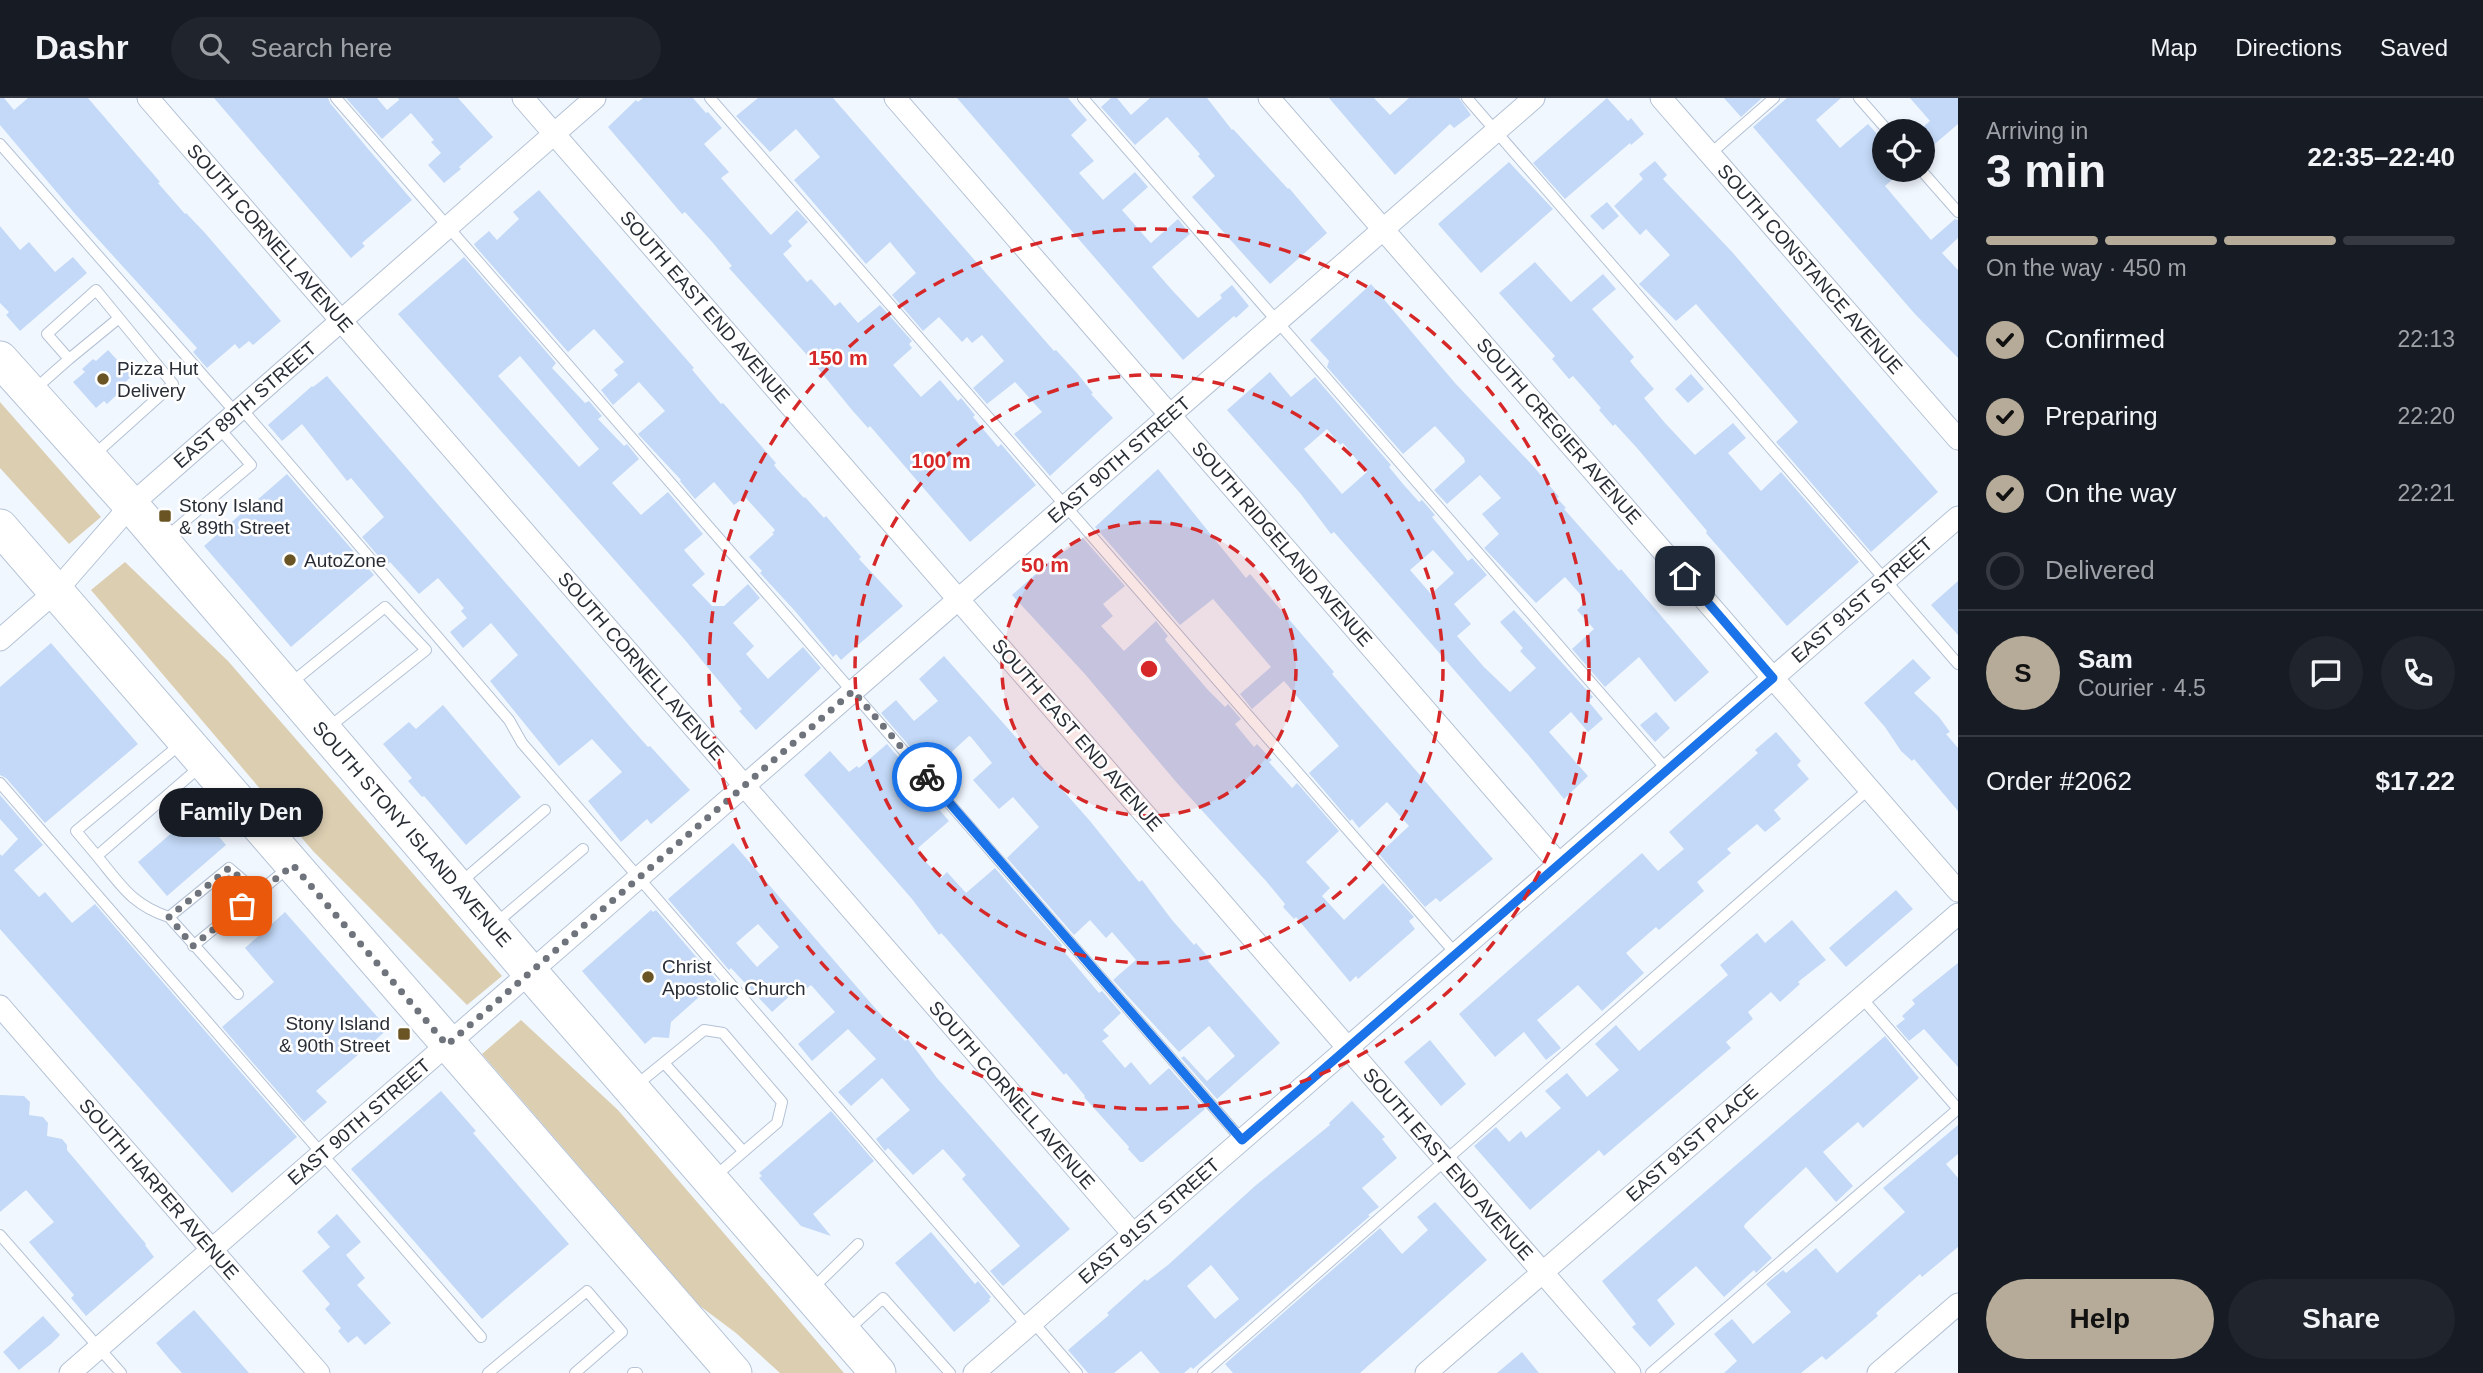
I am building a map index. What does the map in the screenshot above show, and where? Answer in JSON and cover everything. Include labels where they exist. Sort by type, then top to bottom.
[{"type":"highway","name":"SOUTH STONY ISLAND AVENUE","points":[[0,359],[131,505],[491,927],[878,1373]]},
{"type":"highway","points":[[0,527],[734,1373]]},
{"type":"street","name":"SOUTH CORNELL AVENUE","points":[[148,98],[1133,1234]]},
{"type":"street","name":"SOUTH EAST END AVENUE","points":[[523,98],[1630,1373]]},
{"type":"street","name":"EAST 89TH STREET","points":[[0,640],[56,591],[131,505],[595,98]]},
{"type":"street","name":"SOUTH RIDGELAND AVENUE","points":[[895,98],[1559,864]]},
{"type":"street","name":"SOUTH CREGIER AVENUE","points":[[1269,98],[1958,891]]},
{"type":"street","name":"EAST 90TH STREET","points":[[70,1373],[1534,98]]},
{"type":"street","name":"SOUTH CONSTANCE AVENUE","points":[[1661,98],[1958,439]]},
{"type":"street","name":"EAST 91ST STREET","points":[[974,1373],[1958,517]]},
{"type":"street","name":"EAST 91ST PLACE","points":[[1426,1373],[1958,914]]},
{"type":"street","name":"SOUTH HARPER AVENUE","points":[[0,1006],[319,1373]]},
{"type":"street","points":[[1878,1373],[1958,1304]]},
{"type":"lane","points":[[336,98],[1242,1140]]},
{"type":"lane","points":[[710,98],[1456,954]]},
{"type":"lane","points":[[1083,98],[1667,770]]},
{"type":"lane","points":[[1468,98],[1958,664]]},
{"type":"lane","points":[[1710,155],[1774,98]]},
{"type":"lane","points":[[1859,98],[1877,119]]},
{"type":"lane","points":[[0,144],[239,411],[500,709],[522,743],[1030,1324],[1077,1373]]},
{"type":"lane","points":[[1932,182],[1958,212]]},
{"type":"lane","points":[[69,359],[47,334],[96,290],[173,384],[89,459]]},
{"type":"lane","points":[[30,393],[119,318]]},
{"type":"lane","points":[[161,541],[251,465],[219,428]]},
{"type":"lane","points":[[286,687],[385,607],[426,650],[324,732]]},
{"type":"lane","points":[[195,752],[76,831],[135,901],[150,911],[169,917],[238,994]]},
{"type":"lane","points":[[97,856],[195,752]]},
{"type":"lane","points":[[0,783],[481,1337]]},
{"type":"lane","points":[[1203,1373],[1869,789]]},
{"type":"lane","points":[[456,886],[545,810]]},
{"type":"lane","points":[[491,927],[583,849]]},
{"type":"lane","points":[[193,946],[293,865]]},
{"type":"lane","points":[[169,917],[229,868],[258,893]]},
{"type":"lane","points":[[1651,1373],[1958,1109],[1861,998]]},
{"type":"lane","points":[[632,1089],[704,1030],[723,1033],[782,1102],[776,1123],[711,1180]]},
{"type":"lane","points":[[664,1063],[743,1152]]},
{"type":"lane","points":[[0,1235],[121,1373]]},
{"type":"lane","points":[[808,1293],[858,1244]]},
{"type":"lane","points":[[488,1373],[587,1291],[622,1332],[575,1373]]},
{"type":"lane","points":[[844,1333],[883,1298],[950,1373]]},
{"type":"shaded area","points":[[0,402],[101,517],[69,544],[0,468]]},
{"type":"shaded area","points":[[125,562],[228,661],[502,976],[467,1005],[313,851],[91,590]]},
{"type":"shaded area","points":[[521,1020],[618,1110],[844,1373],[780,1373],[736,1333],[700,1306],[482,1054]]},
{"type":"building","points":[[0,98],[4,98],[14,110],[28,98],[88,98],[160,182],[158,183],[281,321],[253,345],[249,341],[239,349],[235,344],[207,368],[193,352],[197,348],[76,215],[0,125]]},
{"type":"building","points":[[214,98],[328,98],[412,200],[362,243],[365,246],[351,258]]},
{"type":"building","points":[[346,98],[377,98],[387,110],[398,98],[458,98],[493,137],[444,183],[428,165],[441,153],[431,142],[434,140],[411,113],[382,139]]},
{"type":"building","points":[[643,98],[693,98],[708,112],[722,128],[704,144],[729,172],[721,178],[769,233],[771,235],[797,210],[808,222],[788,241],[792,246],[783,254],[807,282],[811,279],[835,306],[840,302],[858,323],[880,305],[912,341],[909,344],[912,348],[893,365],[921,397],[940,380],[958,401],[961,398],[998,447],[1001,444],[1036,485],[970,542],[729,268],[732,266],[713,243],[685,212],[682,214],[608,127],[636,100],[638,102]]},
{"type":"building","points":[[758,98],[833,98],[1054,351],[1056,350],[1077,373],[1093,393],[1091,394],[1113,418],[1050,476],[1014,434],[1042,412],[1015,382],[987,404],[973,388],[1004,361],[982,335],[972,343],[967,337],[962,342],[939,317],[923,331],[892,295],[916,273],[890,242],[866,264],[794,180],[820,157],[796,129],[770,152],[736,116]]},
{"type":"building","points":[[957,98],[1068,98],[1087,120],[1071,135],[1094,161],[1079,173],[1103,200],[1135,172],[1148,187],[1122,210],[1148,240],[1151,243],[1178,219],[1190,234],[1152,267],[1171,289],[1198,318],[1222,298],[1220,295],[1232,285],[1249,306],[1183,360]]},
{"type":"building","points":[[1111,98],[1117,98],[1131,115],[1150,98],[1207,98],[1232,130],[1289,188],[1327,233],[1270,284],[1192,197],[1215,176],[1198,156],[1200,154],[1167,117],[1135,145],[1101,107]]},
{"type":"building","points":[[1329,98],[1374,98],[1390,115],[1409,98],[1459,98],[1471,115],[1454,128],[1450,124],[1395,175]]},
{"type":"building","points":[[1607,98],[1628,121],[1631,118],[1644,134],[1565,199],[1533,163]]},
{"type":"building","points":[[1724,98],[1762,98],[1741,117]]},
{"type":"building","points":[[1787,98],[1841,98],[1816,120],[1840,148],[1868,124],[1872,128],[1872,182],[1890,182],[1885,186],[1931,240],[1955,219],[1958,220],[1958,238],[1942,253],[1958,270],[1958,358],[1914,313],[1753,127]]},
{"type":"building","points":[[1910,98],[1958,98],[1958,124],[1935,144],[1935,119],[1928,119]]},
{"type":"building","points":[[1655,161],[1667,175],[1663,179],[1733,253],[1938,492],[1871,552],[1776,442],[1798,422],[1768,387],[1696,304],[1676,321],[1639,284],[1670,255],[1646,229],[1640,235],[1614,206],[1643,179],[1639,174]]},
{"type":"building","points":[[1509,162],[1553,209],[1481,273],[1438,224]]},
{"type":"building","points":[[539,190],[694,368],[694,372],[721,404],[723,403],[776,463],[774,465],[777,469],[824,518],[826,516],[861,557],[859,559],[903,606],[841,660],[836,654],[833,657],[749,557],[775,530],[745,497],[734,505],[714,482],[695,499],[638,434],[665,411],[639,382],[613,405],[601,390],[618,375],[614,370],[624,362],[594,329],[568,352],[475,246],[489,231],[497,240],[519,219],[513,212]]},
{"type":"building","points":[[1607,202],[1619,216],[1603,230],[1590,216]]},
{"type":"building","points":[[0,226],[20,250],[29,242],[55,272],[73,257],[87,273],[20,331],[0,303]]},
{"type":"building","points":[[464,257],[556,363],[552,368],[585,403],[589,401],[602,416],[598,419],[624,446],[627,444],[639,459],[612,483],[641,515],[668,492],[703,534],[684,550],[705,574],[692,585],[712,606],[724,606],[748,584],[760,598],[733,623],[754,646],[746,654],[768,679],[803,647],[821,668],[756,730],[685,640],[398,314]],"holes":[[[520,356],[599,449],[579,467],[498,376]]]},
{"type":"building","points":[[1535,262],[1571,302],[1603,274],[1616,289],[1592,309],[1634,357],[1630,361],[1654,389],[1644,398],[1665,423],[1695,455],[1733,423],[1746,438],[1728,453],[1761,491],[1781,472],[1859,562],[1787,626],[1637,448],[1615,424],[1613,426],[1573,376],[1569,379],[1552,359],[1555,356],[1499,293]]},
{"type":"building","points":[[1371,284],[1455,383],[1534,467],[1559,497],[1557,498],[1566,508],[1564,509],[1619,571],[1621,569],[1709,672],[1675,702],[1639,657],[1605,687],[1572,649],[1594,629],[1577,610],[1586,601],[1565,577],[1536,603],[1484,548],[1499,534],[1482,514],[1501,498],[1480,475],[1447,504],[1434,490],[1465,462],[1464,458],[1435,426],[1403,454],[1327,367],[1329,361],[1310,340]]},
{"type":"building","name":"Pizza Hut Delivery","points":[[108,350],[132,376],[107,404],[104,401],[96,408],[73,382],[85,372],[82,369]]},
{"type":"building","points":[[1270,372],[1291,397],[1315,377],[1391,465],[1389,467],[1403,484],[1435,515],[1432,517],[1468,561],[1472,558],[1487,575],[1454,604],[1471,624],[1457,636],[1510,692],[1536,668],[1520,651],[1523,648],[1500,622],[1514,610],[1593,697],[1588,701],[1603,719],[1588,732],[1571,712],[1549,732],[1588,776],[1564,799],[1334,532],[1331,534],[1300,493],[1227,410]],"holes":[[[1327,429],[1340,445],[1343,443],[1367,472],[1342,494],[1304,449]],[[1433,550],[1454,573],[1431,594],[1410,570]]]},
{"type":"building","points":[[1691,374],[1704,389],[1688,403],[1675,389]]},
{"type":"building","points":[[327,376],[631,728],[690,790],[651,824],[647,819],[621,842],[588,801],[622,772],[592,739],[559,766],[490,681],[518,655],[491,623],[463,648],[450,632],[467,618],[461,611],[464,608],[438,578],[419,594],[390,562],[386,565],[362,537],[384,517],[351,478],[347,481],[302,424],[282,441],[268,425]]},
{"type":"building","points":[[1158,469],[1246,578],[1250,574],[1334,672],[1332,674],[1493,859],[1440,902],[1436,898],[1425,907],[1379,854],[1409,826],[1387,802],[1359,828],[1309,773],[1339,746],[1284,681],[1252,709],[1240,694],[1271,667],[1213,599],[1180,625],[1095,527]]},
{"type":"building","name":"AutoZone","points":[[287,474],[374,575],[291,647],[204,546]]},
{"type":"building","points":[[1083,538],[1125,586],[1103,604],[1113,616],[1101,626],[1124,651],[1156,621],[1168,636],[1166,641],[1208,690],[1225,707],[1228,704],[1241,719],[1235,724],[1254,747],[1257,744],[1272,760],[1269,762],[1292,788],[1297,783],[1339,831],[1306,862],[1330,888],[1322,896],[1344,920],[1383,883],[1414,917],[1409,921],[1415,929],[1358,979],[1356,976],[1350,982],[1296,917],[1294,919],[1283,907],[1285,904],[1266,881],[1012,595],[1047,564]]},
{"type":"building","points":[[1958,581],[1958,635],[1931,605]]},
{"type":"building","points":[[51,643],[138,744],[45,823],[6,778],[0,775],[0,687]]},
{"type":"building","points":[[944,656],[1090,821],[1139,882],[1142,880],[1172,920],[1194,945],[1196,943],[1210,959],[1208,961],[1280,1043],[1217,1099],[1181,1058],[1184,1056],[1207,1081],[1235,1056],[1209,1026],[1179,1052],[1113,980],[1136,960],[1112,932],[1106,938],[1090,920],[1074,935],[1007,858],[1039,827],[1013,797],[999,809],[973,780],[992,763],[971,737],[931,771],[881,713],[896,700],[914,721],[938,701],[919,679]]},
{"type":"building","points":[[1913,659],[1931,678],[1914,693],[1939,717],[1950,732],[1946,734],[1958,748],[1958,811],[1914,759],[1912,761],[1901,751],[1864,703]]},
{"type":"building","points":[[443,705],[521,797],[466,845],[408,781],[412,778],[383,744],[409,722],[416,729]]},
{"type":"building","points":[[1656,712],[1670,728],[1655,742],[1640,725]]},
{"type":"building","points":[[1776,732],[1801,761],[1797,765],[1809,779],[1774,810],[1781,819],[1765,832],[1757,824],[1727,849],[1731,853],[1697,882],[1704,891],[1659,930],[1656,927],[1626,953],[1644,973],[1602,1011],[1578,985],[1537,1020],[1561,1048],[1546,1060],[1524,1032],[1495,1057],[1459,1014],[1642,853],[1658,871],[1684,849],[1669,832],[1758,753],[1755,750]]},
{"type":"building","points":[[887,744],[949,821],[918,848],[924,860],[941,878],[947,872],[966,893],[995,868],[1062,945],[1061,948],[1099,993],[1102,991],[1121,1013],[1103,1030],[1109,1036],[1102,1041],[1125,1068],[1131,1062],[1150,1085],[1169,1068],[1205,1109],[1143,1162],[1128,1149],[1066,1073],[1064,1075],[945,937],[941,933],[939,935],[912,899],[804,775],[830,751],[849,772],[857,766],[859,768]]},
{"type":"building","points":[[0,795],[43,845],[14,870],[39,897],[45,892],[72,923],[95,904],[297,1137],[232,1193],[0,929],[0,854],[2,856],[18,839],[0,819]]},
{"type":"building","points":[[197,811],[226,845],[167,896],[138,862]]},
{"type":"building","points":[[733,843],[875,1008],[905,1041],[908,1039],[937,1078],[1070,1229],[1003,1286],[990,1271],[1020,1246],[962,1179],[966,1175],[943,1149],[913,1175],[888,1148],[885,1151],[876,1139],[910,1110],[882,1078],[851,1106],[838,1092],[876,1059],[848,1029],[812,1061],[798,1044],[835,1012],[811,985],[806,989],[802,985],[772,1012],[731,968],[729,970],[668,899]],"holes":[[[758,924],[779,947],[757,967],[736,943]]]},
{"type":"building","points":[[1896,890],[1913,909],[1846,967],[1829,948]]},
{"type":"building","name":"Christ Apostolic Church","points":[[651,910],[656,910],[717,981],[671,1022],[669,1038],[653,1037],[645,1044],[582,971]]},
{"type":"building","points":[[285,912],[388,1029],[316,1091],[327,1102],[304,1122],[222,1027],[274,982],[245,948]]},
{"type":"building","points":[[1792,920],[1826,960],[1798,982],[1800,984],[1780,1002],[1771,992],[1748,1012],[1753,1019],[1726,1042],[1731,1048],[1604,1156],[1599,1150],[1530,1210],[1474,1146],[1496,1127],[1509,1142],[1521,1131],[1526,1138],[1561,1108],[1545,1091],[1567,1073],[1587,1097],[1619,1070],[1595,1044],[1616,1025],[1639,1051],[1728,975],[1720,965],[1757,933],[1765,943]]},
{"type":"building","points":[[1958,963],[1958,1067],[1924,1029],[1909,1041],[1896,1026],[1905,1019],[1902,1016],[1915,1004],[1912,1000]]},
{"type":"building","points":[[1885,1036],[1919,1078],[1863,1128],[1858,1122],[1823,1152],[1853,1186],[1836,1202],[1806,1167],[1745,1224],[1744,1227],[1772,1258],[1724,1297],[1696,1266],[1657,1300],[1675,1324],[1650,1347],[1632,1327],[1636,1324],[1602,1281]]},
{"type":"building","points":[[1430,1040],[1466,1084],[1441,1106],[1404,1062]]},
{"type":"building","points":[[441,1091],[476,1131],[473,1133],[569,1244],[482,1319],[351,1169]]},
{"type":"building","points":[[0,1095],[24,1096],[30,1102],[29,1115],[43,1117],[48,1123],[47,1136],[62,1139],[67,1150],[154,1257],[86,1316],[71,1298],[74,1295],[29,1242],[54,1222],[26,1190],[0,1212]]},
{"type":"building","points":[[1352,1101],[1385,1137],[1382,1139],[1397,1158],[1362,1188],[1379,1207],[1193,1369],[1191,1367],[1184,1373],[1160,1373],[1141,1351],[1114,1373],[1088,1373],[1068,1350],[1145,1279],[1147,1281],[1168,1265],[1255,1186],[1330,1125]],"holes":[[[1211,1265],[1239,1299],[1215,1319],[1187,1286]]]},
{"type":"building","points":[[831,1111],[874,1161],[813,1214],[831,1236],[801,1226],[759,1178],[762,1176],[759,1173]]},
{"type":"building","points":[[1958,1125],[1958,1154],[1946,1164],[1958,1178],[1958,1247],[1922,1277],[1920,1274],[1876,1313],[1878,1316],[1826,1360],[1822,1356],[1801,1373],[1724,1373],[1737,1361],[1714,1334],[1732,1319],[1753,1344],[1791,1312],[1766,1284],[1783,1270],[1786,1273],[1816,1248],[1837,1273],[1905,1212],[1883,1188]]},
{"type":"building","points":[[1435,1202],[1487,1260],[1360,1373],[1233,1373],[1225,1364],[1380,1228],[1402,1254],[1428,1230],[1417,1217]]},
{"type":"building","points":[[337,1214],[361,1242],[346,1255],[365,1278],[357,1285],[391,1323],[365,1345],[357,1336],[348,1343],[338,1331],[341,1328],[325,1309],[330,1304],[302,1271],[330,1247],[317,1232]]},
{"type":"building","points":[[931,1232],[975,1284],[978,1281],[991,1297],[990,1301],[954,1332],[895,1263]]},
{"type":"building","points":[[194,1310],[249,1373],[182,1373],[171,1361],[156,1343]]},
{"type":"building","points":[[43,1316],[60,1335],[19,1370],[3,1352]]},
{"type":"building","points":[[1522,1352],[1539,1373],[1497,1373]]},
{"type":"way so far","points":[[242,906],[193,946],[169,917],[229,868],[258,893],[293,865],[447,1045],[853,691],[927,777]]},
{"type":"place","name":"Pizza Hut Delivery","points":[[103,379]]},
{"type":"place","name":"Stony Island & 89th Street","points":[[165,516]]},
{"type":"place","name":"AutoZone","points":[[290,560]]},
{"type":"place","name":"Family Den","points":[[242,906]]},
{"type":"place","name":"Christ Apostolic Church","points":[[648,977]]},
{"type":"place","name":"Stony Island & 90th Street","points":[[404,1034]]},
{"type":"route","points":[[927,777],[1242,1140],[1773,678],[1685,576]]}]
